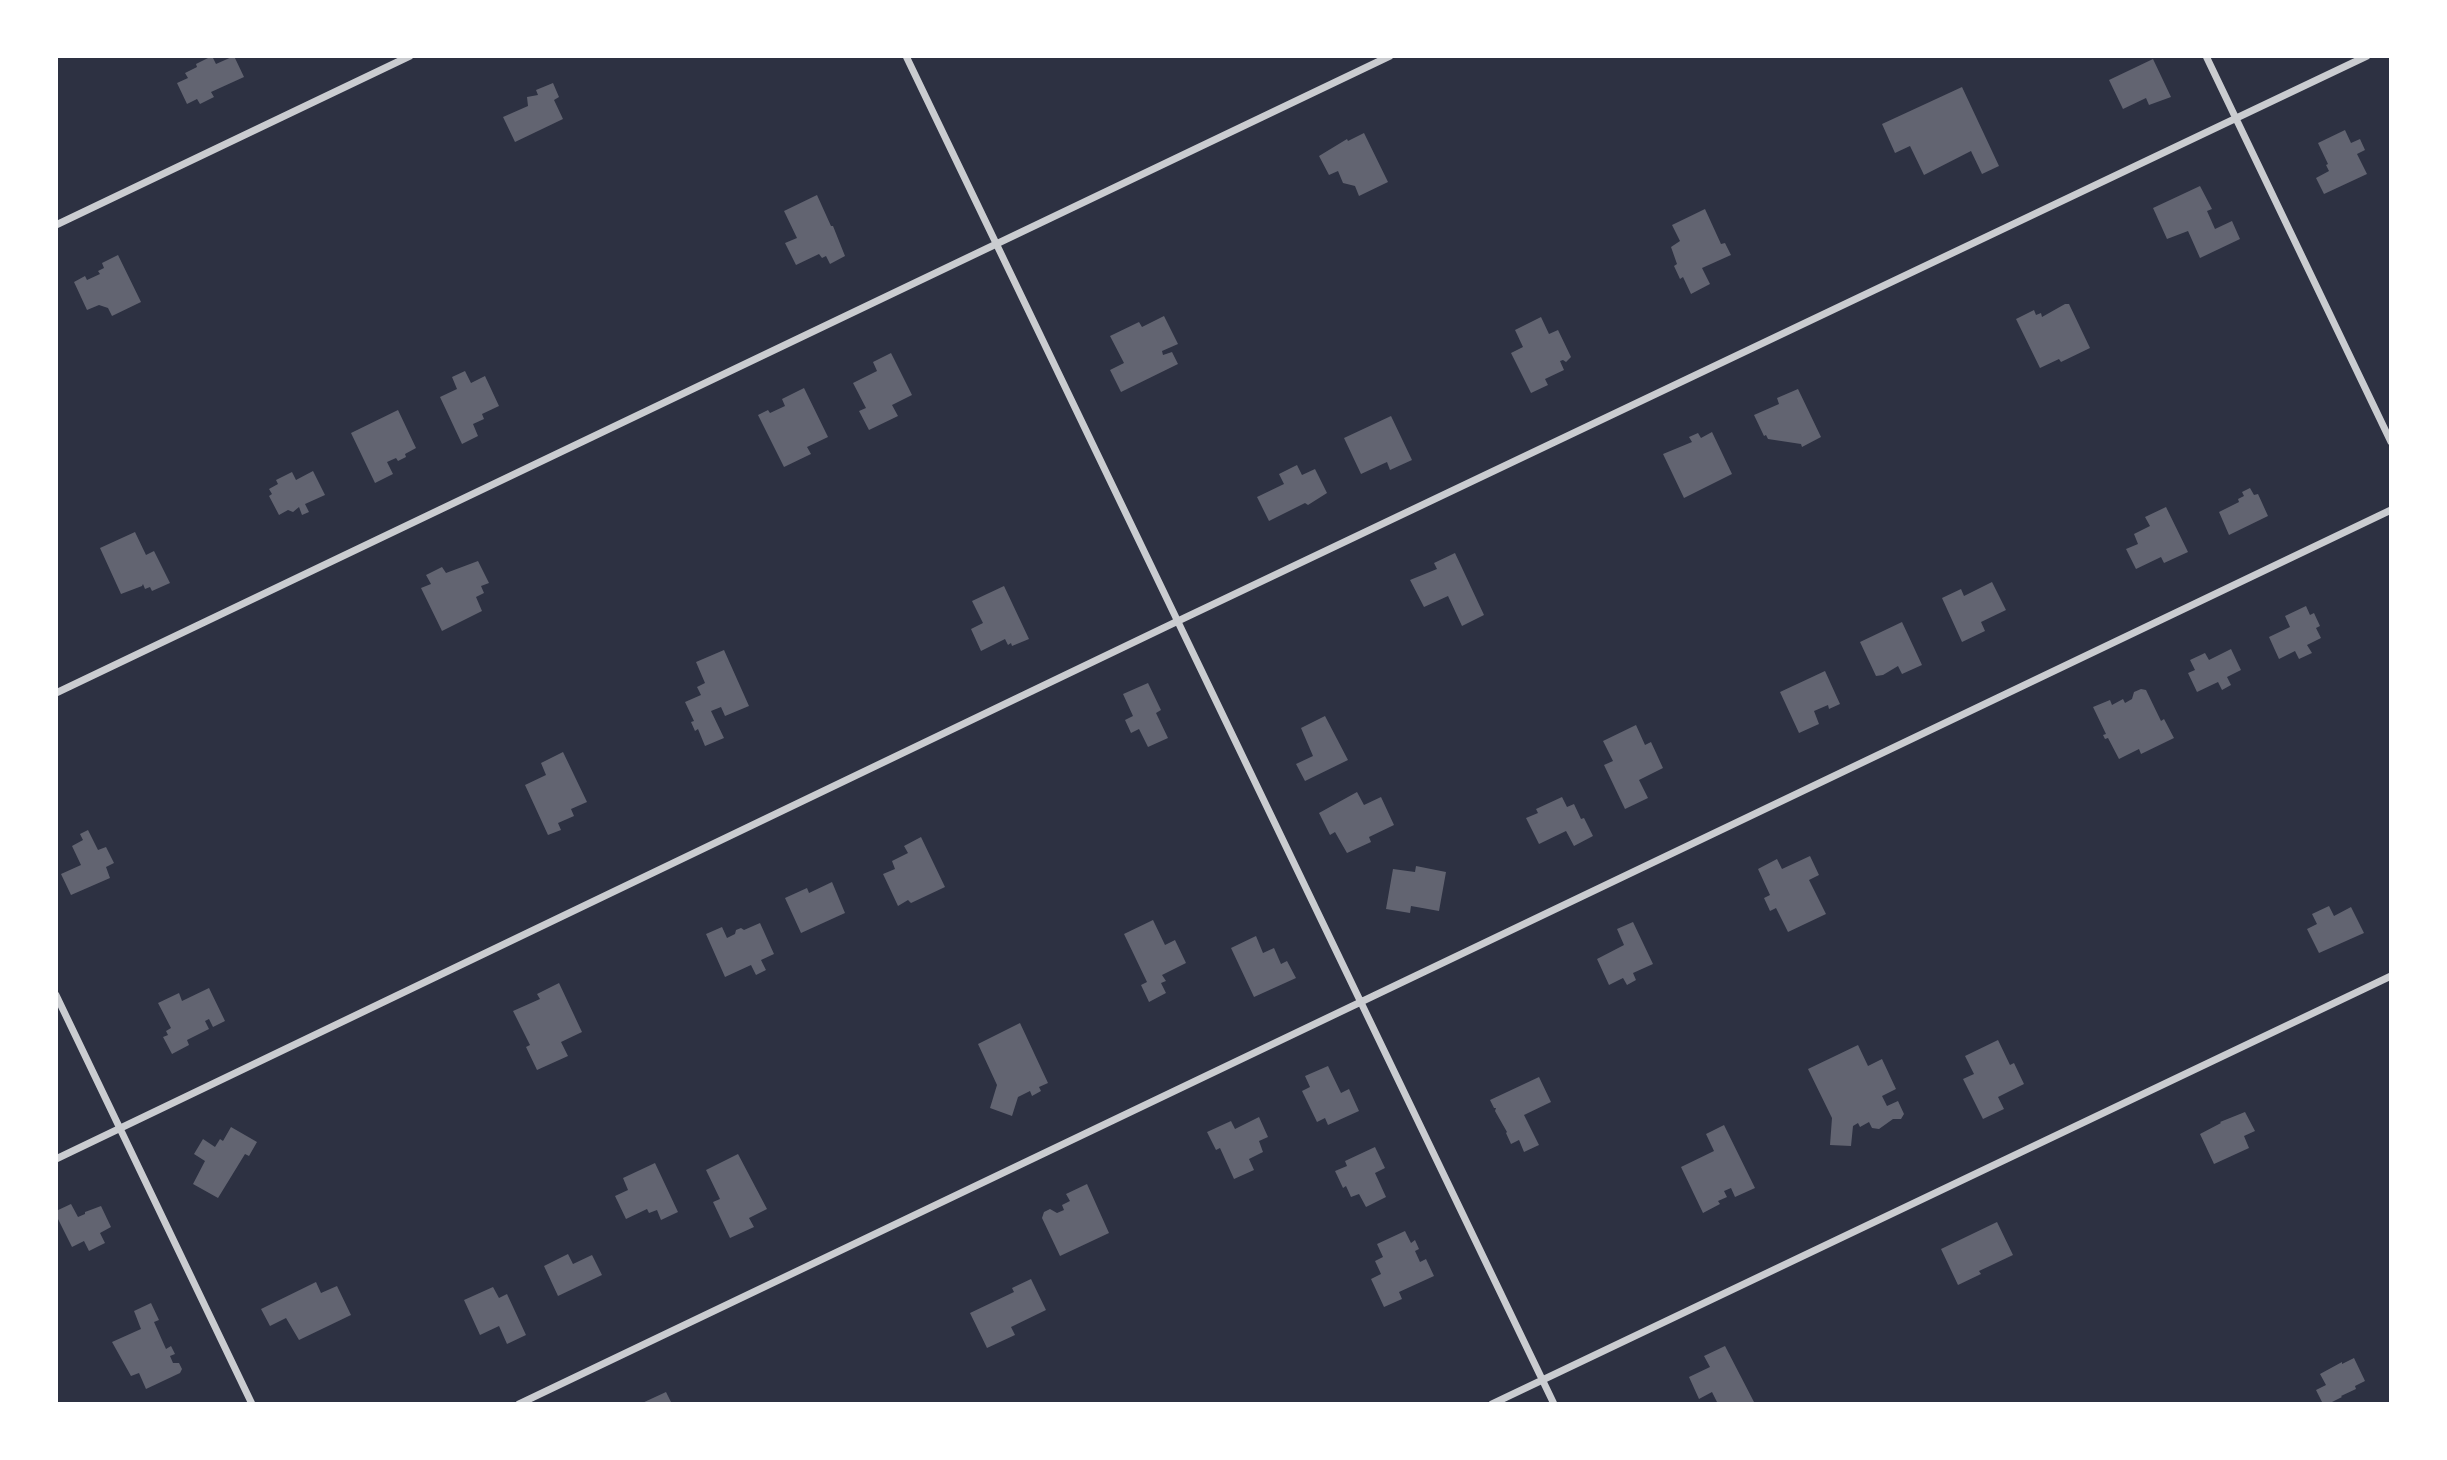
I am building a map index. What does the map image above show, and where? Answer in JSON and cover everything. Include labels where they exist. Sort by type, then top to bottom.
[{"type":"street","points":[[56,225],[410,56]]},
{"type":"street","points":[[906,56],[1554,1404]]},
{"type":"street","points":[[56,693],[1390,56]]},
{"type":"street","points":[[2206,56],[2391,442]]},
{"type":"street","points":[[56,1159],[1178,621],[2367,56]]},
{"type":"street","points":[[519,1404],[2391,510]]},
{"type":"street","points":[[1492,1404],[2391,976]]},
{"type":"street","points":[[56,995],[252,1404]]},
{"type":"building","points":[[212,56],[216,64],[234,56],[244,77],[211,92],[214,97],[200,104],[197,99],[187,104],[177,83],[188,78],[185,73],[197,67],[196,64]]},
{"type":"building","points":[[2153,59],[2171,97],[2149,105],[2146,98],[2123,109],[2109,80]]},
{"type":"building","points":[[553,83],[559,97],[554,100],[563,119],[515,142],[503,117],[528,106],[527,97],[538,95],[536,90]]},
{"type":"building","points":[[1962,87],[1999,166],[1982,174],[1971,151],[1924,175],[1910,146],[1895,153],[1882,124]]},
{"type":"building","points":[[2345,130],[2351,143],[2360,139],[2365,150],[2357,154],[2367,174],[2324,194],[2316,178],[2329,171],[2318,143]]},
{"type":"building","points":[[1364,133],[1388,182],[1359,196],[1355,186],[1343,183],[1338,171],[1329,175],[1319,156],[1347,139],[1348,141]]},
{"type":"building","points":[[2200,186],[2212,209],[2207,211],[2215,229],[2232,221],[2240,239],[2200,258],[2188,231],[2167,239],[2153,208]]},
{"type":"building","points":[[817,195],[845,256],[830,264],[826,256],[822,258],[819,254],[796,265],[785,243],[797,238],[784,211]]},
{"type":"building","points":[[1705,209],[1721,244],[1725,243],[1731,255],[1702,268],[1710,284],[1691,294],[1674,266],[1677,264],[1671,247],[1680,241],[1672,225]]},
{"type":"building","points":[[118,255],[141,302],[112,316],[108,308],[99,305],[87,310],[74,282],[85,276],[87,280],[100,274],[98,271],[104,268],[102,263]]},
{"type":"building","points":[[2069,304],[2090,348],[2061,362],[2059,359],[2040,368],[2016,319],[2034,310],[2036,315],[2041,313],[2042,317]]},
{"type":"building","points":[[1164,316],[1178,344],[1162,351],[1163,355],[1172,352],[1178,364],[1121,392],[1110,370],[1124,363],[1110,336],[1139,322],[1142,327]]},
{"type":"building","points":[[1541,317],[1549,334],[1558,330],[1571,357],[1566,362],[1560,361],[1564,370],[1545,379],[1548,385],[1531,393],[1511,353],[1523,347],[1515,330]]},
{"type":"building","points":[[891,353],[912,395],[892,405],[898,416],[869,430],[859,411],[866,408],[853,383],[877,371],[873,362]]},
{"type":"building","points":[[465,371],[471,383],[485,376],[499,406],[482,414],[484,419],[473,424],[478,436],[462,444],[440,397],[457,389],[452,377]]},
{"type":"building","points":[[804,388],[828,437],[807,447],[811,454],[784,467],[758,415],[785,406],[782,399]]},
{"type":"building","points":[[1798,389],[1821,437],[1802,447],[1801,444],[1768,439],[1754,415],[1779,404],[1777,398]]},
{"type":"building","points":[[398,410],[416,448],[398,461],[396,458],[387,462],[393,474],[375,483],[351,433]]},
{"type":"building","points":[[1391,416],[1412,460],[1390,470],[1387,462],[1361,474],[1344,438]]},
{"type":"building","points":[[1712,432],[1732,474],[1684,498],[1663,454],[1692,442],[1689,437],[1698,433],[1701,438]]},
{"type":"building","points":[[1297,465],[1302,475],[1315,469],[1327,493],[1308,505],[1305,503],[1269,521],[1257,497],[1284,484],[1279,474]]},
{"type":"building","points":[[313,471],[325,495],[305,504],[309,512],[302,515],[299,507],[293,512],[288,510],[279,515],[269,496],[272,494],[269,489],[278,484],[276,480],[292,472],[296,480]]},
{"type":"building","points":[[2250,488],[2254,495],[2258,494],[2268,516],[2229,535],[2219,512],[2239,502],[2238,499],[2244,496],[2242,492]]},
{"type":"building","points":[[2166,507],[2188,552],[2164,563],[2161,557],[2136,569],[2126,549],[2138,544],[2134,534],[2150,526],[2145,517]]},
{"type":"building","points":[[135,532],[146,555],[154,551],[170,583],[152,591],[150,587],[145,589],[143,584],[121,594],[100,548]]},
{"type":"building","points":[[1455,553],[1484,615],[1462,626],[1448,596],[1424,607],[1410,580],[1437,569],[1434,563]]},
{"type":"building","points":[[478,561],[489,583],[481,586],[484,593],[476,597],[482,611],[442,631],[421,588],[431,584],[426,575],[442,567],[446,573]]},
{"type":"building","points":[[1992,582],[2006,610],[1981,622],[1985,631],[1962,642],[1942,598],[1961,589],[1964,596]]},
{"type":"building","points":[[1004,586],[1029,639],[1012,646],[1011,643],[1008,645],[1005,639],[981,651],[971,629],[983,623],[972,601]]},
{"type":"building","points":[[2306,606],[2310,615],[2314,613],[2320,626],[2316,628],[2321,638],[2307,645],[2312,653],[2299,659],[2295,651],[2279,659],[2269,637],[2290,627],[2285,616]]},
{"type":"building","points":[[1902,622],[1922,665],[1902,674],[1898,666],[1876,676],[1860,642]]},
{"type":"building","points":[[2231,649],[2241,670],[2227,677],[2231,685],[2222,690],[2218,682],[2197,692],[2188,673],[2195,670],[2190,660],[2205,653],[2209,660]]},
{"type":"building","points":[[724,650],[749,706],[725,716],[721,707],[711,711],[724,738],[705,746],[698,729],[695,731],[691,722],[694,721],[685,702],[701,695],[697,687],[705,683],[696,662]]},
{"type":"building","points":[[1825,671],[1840,704],[1829,709],[1828,705],[1814,711],[1819,724],[1799,733],[1780,692]]},
{"type":"building","points":[[1148,683],[1161,710],[1156,713],[1168,738],[1148,747],[1139,729],[1131,733],[1125,720],[1133,716],[1123,694]]},
{"type":"building","points":[[2146,690],[2161,721],[2164,719],[2174,738],[2141,754],[2139,749],[2119,759],[2108,738],[2105,739],[2103,735],[2106,734],[2093,707],[2110,700],[2112,705],[2123,699],[2125,703],[2132,699],[2134,692]]},
{"type":"building","points":[[1325,716],[1348,760],[1305,781],[1296,764],[1313,756],[1301,728]]},
{"type":"building","points":[[1636,725],[1645,745],[1651,742],[1663,768],[1639,780],[1648,798],[1625,809],[1604,765],[1613,761],[1603,741]]},
{"type":"building","points":[[563,752],[587,802],[571,809],[574,816],[558,823],[561,830],[548,835],[525,785],[546,775],[541,763]]},
{"type":"building","points":[[1357,792],[1364,805],[1381,797],[1394,825],[1369,837],[1371,842],[1347,853],[1335,832],[1330,835],[1319,813]]},
{"type":"building","points":[[1562,797],[1567,807],[1574,804],[1593,836],[1574,846],[1566,831],[1539,844],[1526,818],[1538,813],[1536,809]]},
{"type":"building","points":[[88,830],[98,850],[106,847],[114,863],[106,867],[110,878],[71,895],[61,874],[81,865],[72,846],[83,840],[80,834]]},
{"type":"building","points":[[921,837],[945,887],[898,906],[883,874],[895,869],[892,861],[908,853],[904,846]]},
{"type":"building","points":[[1810,856],[1819,875],[1809,880],[1826,914],[1788,932],[1776,908],[1770,911],[1764,898],[1770,895],[1758,869],[1777,859],[1782,869]]},
{"type":"building","points":[[1416,866],[1446,872],[1439,911],[1411,906],[1410,913],[1386,909],[1393,869],[1415,872]]},
{"type":"building","points":[[832,882],[845,913],[801,933],[785,898],[807,888],[809,893]]},
{"type":"building","points":[[2329,906],[2334,916],[2351,907],[2364,933],[2319,953],[2307,929],[2317,924],[2312,914]]},
{"type":"building","points":[[1153,920],[1165,945],[1175,940],[1186,963],[1162,975],[1166,981],[1161,983],[1166,993],[1149,1002],[1141,985],[1147,982],[1124,934]]},
{"type":"building","points":[[1633,922],[1653,964],[1633,973],[1636,980],[1627,985],[1623,978],[1609,985],[1597,959],[1624,945],[1617,929]]},
{"type":"building","points":[[760,923],[774,954],[761,960],[766,970],[756,975],[751,965],[725,977],[706,934],[722,927],[727,938],[735,934],[736,930],[744,930]]},
{"type":"building","points":[[1256,936],[1263,953],[1274,948],[1281,964],[1287,961],[1296,978],[1254,997],[1231,948]]},
{"type":"building","points":[[559,983],[582,1032],[561,1042],[568,1056],[537,1070],[526,1047],[530,1045],[513,1011],[540,999],[537,994]]},
{"type":"building","points":[[209,988],[225,1021],[213,1027],[209,1019],[205,1021],[209,1029],[187,1040],[189,1045],[172,1054],[163,1037],[168,1035],[166,1031],[171,1028],[158,1003],[179,993],[182,1001]]},
{"type":"building","points":[[1020,1023],[1048,1083],[1039,1087],[1041,1091],[1032,1096],[1030,1091],[1018,1097],[1012,1116],[990,1108],[997,1085],[978,1044]]},
{"type":"building","points":[[1998,1040],[2010,1065],[2014,1063],[2024,1084],[1998,1097],[2004,1109],[1983,1119],[1963,1079],[1974,1074],[1965,1056]]},
{"type":"building","points":[[1858,1045],[1868,1066],[1882,1059],[1896,1089],[1882,1096],[1887,1106],[1898,1101],[1904,1114],[1901,1119],[1893,1119],[1879,1129],[1872,1128],[1869,1122],[1860,1127],[1858,1123],[1853,1126],[1851,1146],[1830,1145],[1832,1118],[1808,1069]]},
{"type":"building","points":[[1328,1066],[1341,1093],[1349,1089],[1359,1111],[1328,1125],[1325,1118],[1317,1122],[1302,1091],[1310,1087],[1305,1076]]},
{"type":"building","points":[[1539,1077],[1551,1102],[1524,1115],[1539,1145],[1524,1152],[1519,1140],[1511,1144],[1490,1100]]},
{"type":"building","points":[[2245,1112],[2255,1131],[2244,1136],[2249,1148],[2214,1164],[2200,1134]]},
{"type":"building","points":[[1259,1117],[1268,1137],[1259,1141],[1263,1152],[1249,1159],[1254,1170],[1234,1179],[1220,1148],[1216,1150],[1207,1132],[1231,1121],[1235,1129]]},
{"type":"building","points":[[1724,1125],[1755,1188],[1735,1197],[1731,1188],[1724,1191],[1727,1197],[1703,1213],[1681,1167],[1714,1151],[1706,1134]]},
{"type":"building","points":[[231,1127],[257,1142],[249,1156],[245,1154],[218,1198],[193,1184],[205,1161],[194,1154],[203,1139],[215,1147],[220,1139],[223,1141]]},
{"type":"building","points":[[1375,1147],[1385,1168],[1375,1173],[1386,1197],[1366,1207],[1359,1194],[1351,1197],[1346,1186],[1343,1188],[1335,1171],[1347,1166],[1345,1161]]},
{"type":"building","points":[[738,1154],[767,1209],[749,1218],[754,1227],[730,1238],[713,1202],[720,1199],[706,1170]]},
{"type":"building","points":[[655,1163],[678,1212],[661,1220],[657,1210],[649,1213],[647,1209],[626,1219],[615,1196],[628,1190],[623,1178]]},
{"type":"building","points":[[1087,1184],[1109,1233],[1060,1256],[1042,1218],[1044,1212],[1050,1209],[1057,1213],[1064,1210],[1062,1205],[1070,1201],[1066,1194]]},
{"type":"building","points":[[71,1204],[78,1217],[101,1206],[111,1227],[100,1233],[105,1243],[89,1251],[84,1241],[72,1247],[56,1215],[56,1211]]},
{"type":"building","points":[[1997,1222],[2013,1255],[1979,1271],[1981,1274],[1958,1285],[1941,1249]]},
{"type":"building","points":[[1405,1231],[1411,1243],[1415,1240],[1419,1249],[1415,1251],[1420,1262],[1426,1259],[1434,1276],[1399,1292],[1402,1299],[1384,1307],[1371,1279],[1381,1274],[1375,1261],[1383,1257],[1377,1244]]},
{"type":"building","points":[[568,1254],[573,1264],[592,1255],[602,1275],[558,1296],[544,1266]]},
{"type":"building","points":[[1031,1279],[1046,1310],[1011,1327],[1015,1335],[987,1348],[970,1313],[1014,1292],[1012,1288]]},
{"type":"building","points":[[316,1282],[321,1293],[337,1286],[351,1315],[299,1340],[286,1318],[270,1326],[261,1309]]},
{"type":"building","points":[[493,1287],[499,1298],[507,1294],[526,1335],[507,1344],[499,1326],[480,1335],[464,1300]]},
{"type":"building","points":[[151,1303],[159,1320],[154,1322],[166,1349],[171,1346],[175,1354],[170,1356],[173,1363],[179,1363],[182,1369],[180,1373],[146,1389],[139,1373],[131,1376],[112,1342],[141,1329],[134,1311]]},
{"type":"building","points":[[1725,1346],[1754,1402],[1750,1404],[1718,1404],[1712,1392],[1699,1399],[1689,1377],[1710,1367],[1704,1356]]},
{"type":"building","points":[[2354,1358],[2365,1381],[2342,1397],[2323,1404],[2316,1390],[2326,1385],[2320,1374]]},
{"type":"building","points":[[666,1392],[672,1404],[640,1404]]}]
